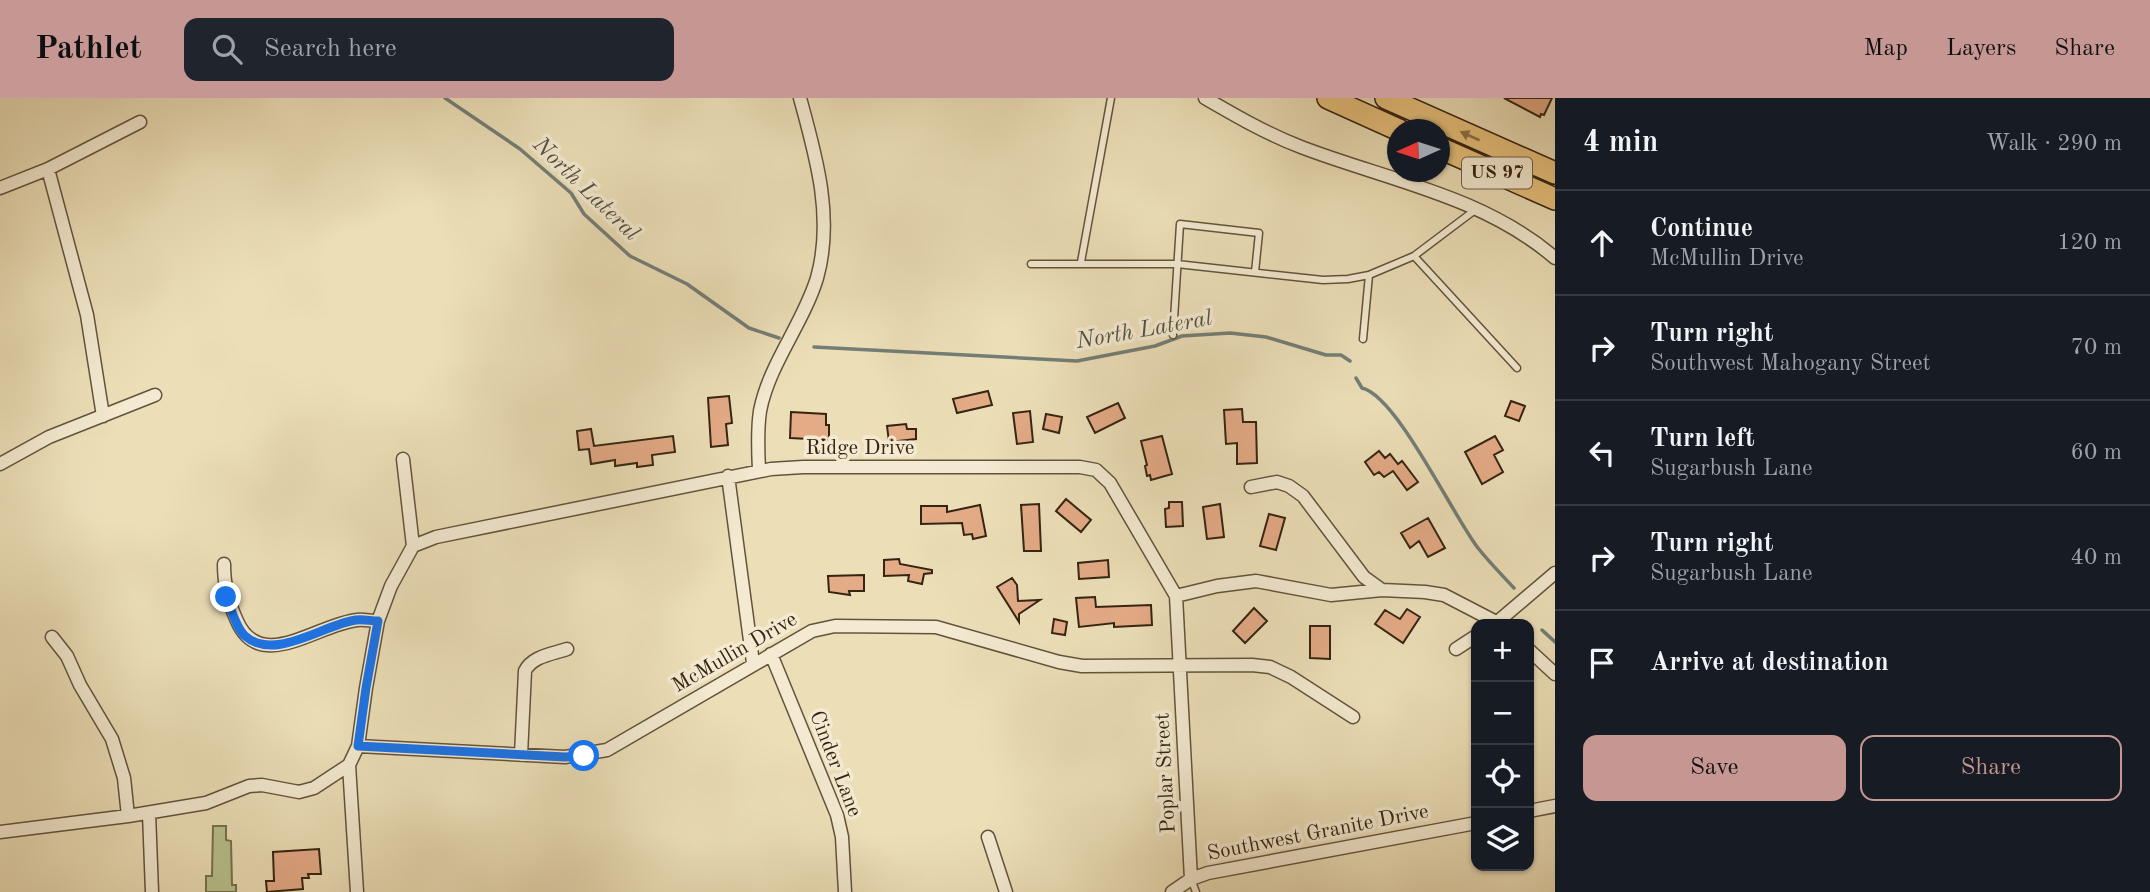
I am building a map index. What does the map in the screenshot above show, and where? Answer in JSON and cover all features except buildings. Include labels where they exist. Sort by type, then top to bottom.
[{"type":"highway","points":[[1328,98],[1387,125]]},
{"type":"highway","name":"US 97","points":[[1386,98],[1555,173]]},
{"type":"highway","name":"US 97","points":[[1450,152],[1555,199]]},
{"type":"street","points":[[759,470],[758,433],[765,394],[805,309],[822,254],[823,213],[818,166],[800,98]]},
{"type":"street","points":[[1205,98],[1267,133],[1301,147],[1476,209],[1522,233],[1555,258]]},
{"type":"street","points":[[0,188],[48,169],[140,122]]},
{"type":"street","points":[[48,169],[87,314],[103,415]]},
{"type":"street","points":[[0,464],[49,437],[155,396]]},
{"type":"street","points":[[357,892],[349,765],[358,746],[378,621],[391,586],[413,546],[403,459]]},
{"type":"street","name":"Ridge Drive","points":[[413,546],[436,537],[759,470],[803,467],[1080,467],[1096,470],[1110,482],[1176,596],[1179,666]]},
{"type":"street","points":[[728,476],[753,663]]},
{"type":"street","points":[[1251,487],[1277,482],[1289,486],[1303,496],[1364,577],[1382,590]]},
{"type":"street","points":[[224,564],[226,597],[243,635],[256,643],[270,646],[356,620],[378,621]]},
{"type":"street","points":[[1504,619],[1555,573]]},
{"type":"street","points":[[1176,596],[1217,586],[1256,581],[1331,595],[1382,590],[1444,595],[1489,619]]},
{"type":"street","name":"McMullin Drive","points":[[358,746],[565,757],[607,750],[753,663],[812,631],[835,626],[936,626],[1059,662],[1082,666],[1270,667],[1353,717]]},
{"type":"street","points":[[52,637],[66,656],[112,739],[122,768],[128,816]]},
{"type":"street","points":[[1456,649],[1471,639]]},
{"type":"street","points":[[521,755],[525,671],[528,664],[567,649]]},
{"type":"street","name":"Cinder Lane","points":[[771,654],[837,815],[842,836],[845,892]]},
{"type":"street","points":[[1534,655],[1555,674]]},
{"type":"street","name":"Poplar Street","points":[[1179,666],[1191,879]]},
{"type":"street","points":[[0,832],[206,803],[249,786],[262,785],[299,792],[314,788],[349,765]]},
{"type":"street","points":[[1534,810],[1555,806]]},
{"type":"street","points":[[149,813],[152,892]]},
{"type":"street","name":"Southwest Granite Drive","points":[[1171,892],[1191,879],[1208,873],[1471,824]]},
{"type":"street","points":[[988,837],[1006,892]]},
{"type":"lane","points":[[1081,262],[1111,98]]},
{"type":"lane","points":[[1031,264],[1177,264],[1322,280],[1369,275],[1414,256],[1476,209]]},
{"type":"lane","points":[[1173,335],[1180,224],[1259,233],[1255,272]]},
{"type":"lane","points":[[1414,256],[1517,368]]},
{"type":"lane","points":[[1363,340],[1369,275]]},
{"type":"lane","points":[[1191,879],[1196,892]]},
{"type":"green space","points":[[213,826],[226,826],[226,840],[231,841],[232,885],[236,885],[236,892],[206,892],[206,876],[212,876]]},
{"type":"waterway","name":"North Lateral","points":[[445,98],[520,149],[571,193],[584,214],[630,256],[687,284],[749,328],[779,338]]},
{"type":"waterway","name":"North Lateral","points":[[814,347],[1077,361],[1155,346],[1182,336],[1230,333],[1266,337],[1326,355],[1341,355],[1350,361]]},
{"type":"waterway","name":"North Lateral","points":[[1356,378],[1362,388],[1376,396],[1391,412],[1424,459],[1478,548],[1514,588]]},
{"type":"waterway","name":"North Lateral","points":[[1542,630],[1555,642]]},
{"type":"route","points":[[226,597],[243,635],[256,643],[270,646],[356,620],[378,621],[358,746],[584,756]]}]
